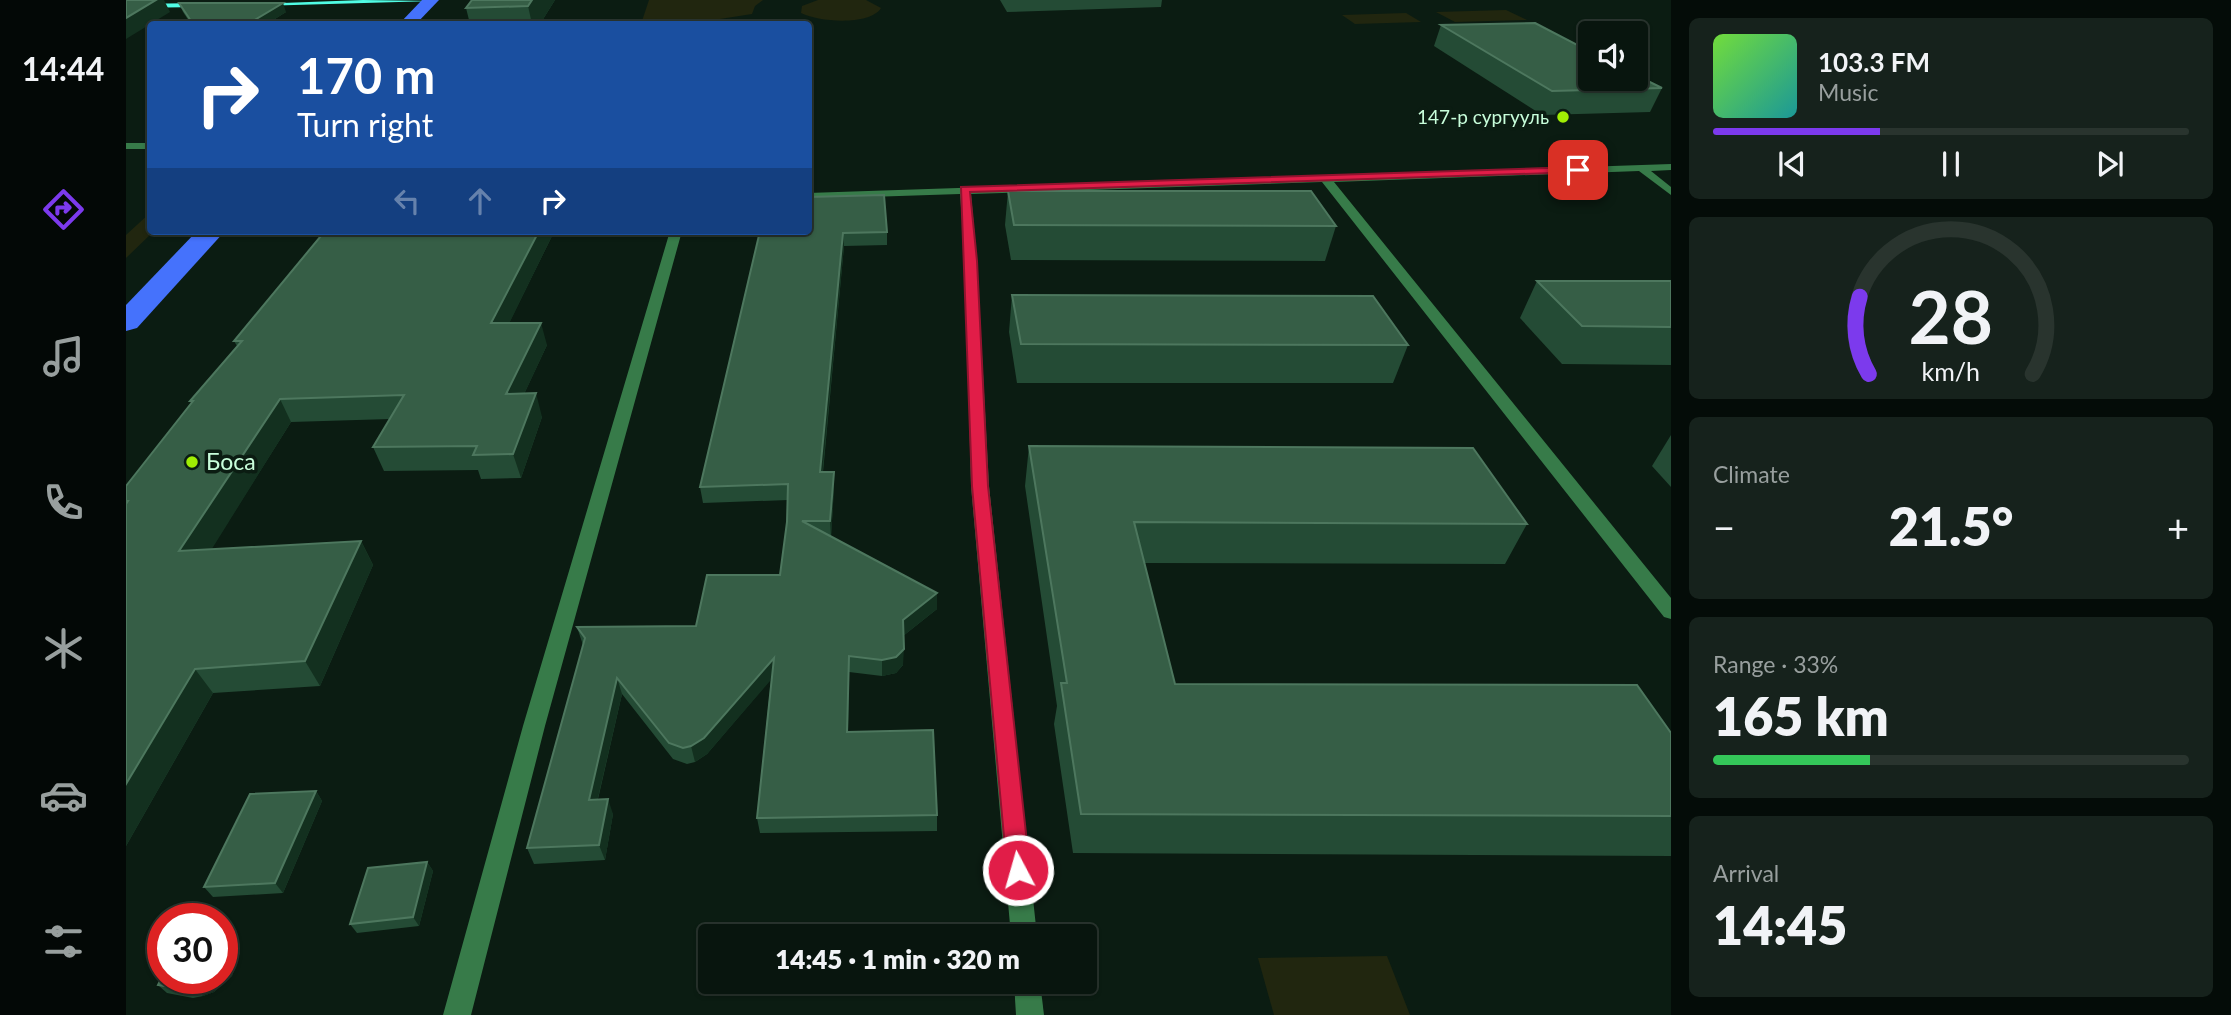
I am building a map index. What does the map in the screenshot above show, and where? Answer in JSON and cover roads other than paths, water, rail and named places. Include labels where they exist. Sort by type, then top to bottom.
[{"type":"highway","points":[[410,21],[431,1]]},
{"type":"highway","points":[[126,321],[208,235]]},
{"type":"main road","points":[[250,4],[431,1]]},
{"type":"main road","points":[[126,6],[210,5]]},
{"type":"street","points":[[126,146],[147,146]]},
{"type":"street","points":[[812,196],[1671,167]]},
{"type":"street","points":[[1641,168],[1671,192]]},
{"type":"street","points":[[1325,178],[1671,612]]},
{"type":"street","points":[[965,189],[971,261],[980,486],[1023,924]]},
{"type":"street","points":[[457,1015],[534,726],[675,235]]},
{"type":"street","points":[[1028,994],[1030,1015]]},
{"type":"place","name":"147-р сургууль","points":[[1563,117]]},
{"type":"place","name":"Боса","points":[[192,462]]}]
